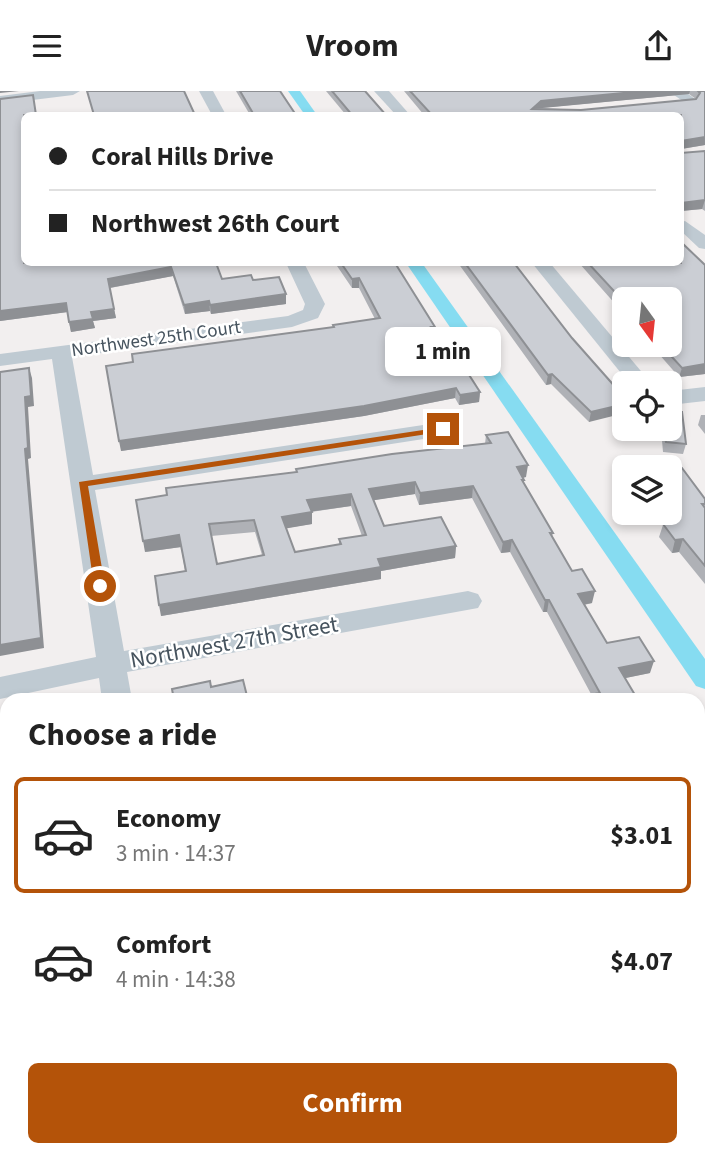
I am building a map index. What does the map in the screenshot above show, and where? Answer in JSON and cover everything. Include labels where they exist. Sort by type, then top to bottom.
[{"type":"street","points":[[0,100],[56,99],[74,91]]},
{"type":"street","points":[[206,91],[217,112]]},
{"type":"street","points":[[381,91],[400,112]]},
{"type":"street","points":[[675,91],[705,112]]},
{"type":"street","points":[[662,104],[689,101]]},
{"type":"street","points":[[684,226],[705,223]]},
{"type":"street","points":[[684,227],[705,244]]},
{"type":"street","name":"Northwest 25th Court","points":[[0,360],[292,321],[311,314],[315,304],[296,266]]},
{"type":"street","points":[[543,266],[630,371]]},
{"type":"street","points":[[61,352],[116,693]]},
{"type":"street","points":[[682,397],[705,394]]},
{"type":"street","points":[[83,484],[443,429]]},
{"type":"street","name":"Northwest 27th Street","points":[[0,688],[113,664],[468,601]]},
{"type":"building","points":[[87,91],[184,91],[194,112],[93,112]]},
{"type":"building","points":[[240,91],[280,91],[294,112],[252,112]]},
{"type":"building","points":[[332,91],[365,91],[383,112],[350,112]]},
{"type":"building","points":[[410,91],[644,91],[541,101],[532,109],[581,110],[696,99],[700,93],[698,91],[705,91],[705,137],[684,140],[684,112],[429,112]]},
{"type":"building","points":[[33,95],[36,112],[21,112],[21,266],[217,266],[222,279],[251,275],[253,280],[279,277],[286,294],[210,305],[209,301],[184,305],[171,267],[108,279],[114,309],[91,312],[93,319],[69,322],[66,303],[0,311],[0,99]]},
{"type":"building","points":[[705,151],[705,200],[684,203],[684,153]]},
{"type":"building","points":[[684,245],[705,265],[705,364],[682,368],[672,357],[682,357],[682,287],[612,289],[591,266],[684,266]]},
{"type":"building","points":[[343,266],[397,266],[435,327],[431,327],[440,343],[446,339],[480,392],[460,395],[456,388],[364,406],[119,441],[106,366],[133,362],[132,354],[334,327],[333,325],[380,318],[359,278],[352,279]]},
{"type":"building","points":[[467,266],[516,266],[572,338],[612,383],[612,407],[591,412],[552,374],[548,375]]},
{"type":"building","points":[[29,368],[31,396],[25,397],[28,448],[25,449],[41,638],[0,645],[0,372]]},
{"type":"building","points":[[682,412],[686,444],[666,442],[682,441]]},
{"type":"building","points":[[508,432],[528,465],[517,467],[522,480],[572,571],[582,569],[595,591],[578,594],[607,643],[639,637],[654,661],[619,668],[634,693],[600,693],[549,600],[545,600],[512,540],[503,542],[473,486],[420,493],[415,482],[369,489],[384,526],[441,517],[456,546],[378,559],[381,567],[159,605],[155,576],[186,571],[179,535],[143,541],[136,500],[167,495],[166,488],[297,472],[296,469],[392,454],[491,443],[486,435]],"holes":[[[351,494],[366,535],[339,539],[341,544],[295,552],[282,517],[312,512],[307,500]],[[254,520],[264,555],[217,564],[209,524]]]},
{"type":"building","points":[[682,468],[705,499],[705,504],[702,504],[705,508],[705,566],[683,539],[675,540],[664,525],[682,525]]},
{"type":"building","points":[[243,680],[246,693],[173,693],[172,689],[210,681],[211,687]]},
{"type":"waterway","points":[[294,91],[309,112]]},
{"type":"waterway","points":[[416,266],[705,679]]},
{"type":"route","points":[[100,586],[83,484],[443,429]]}]
